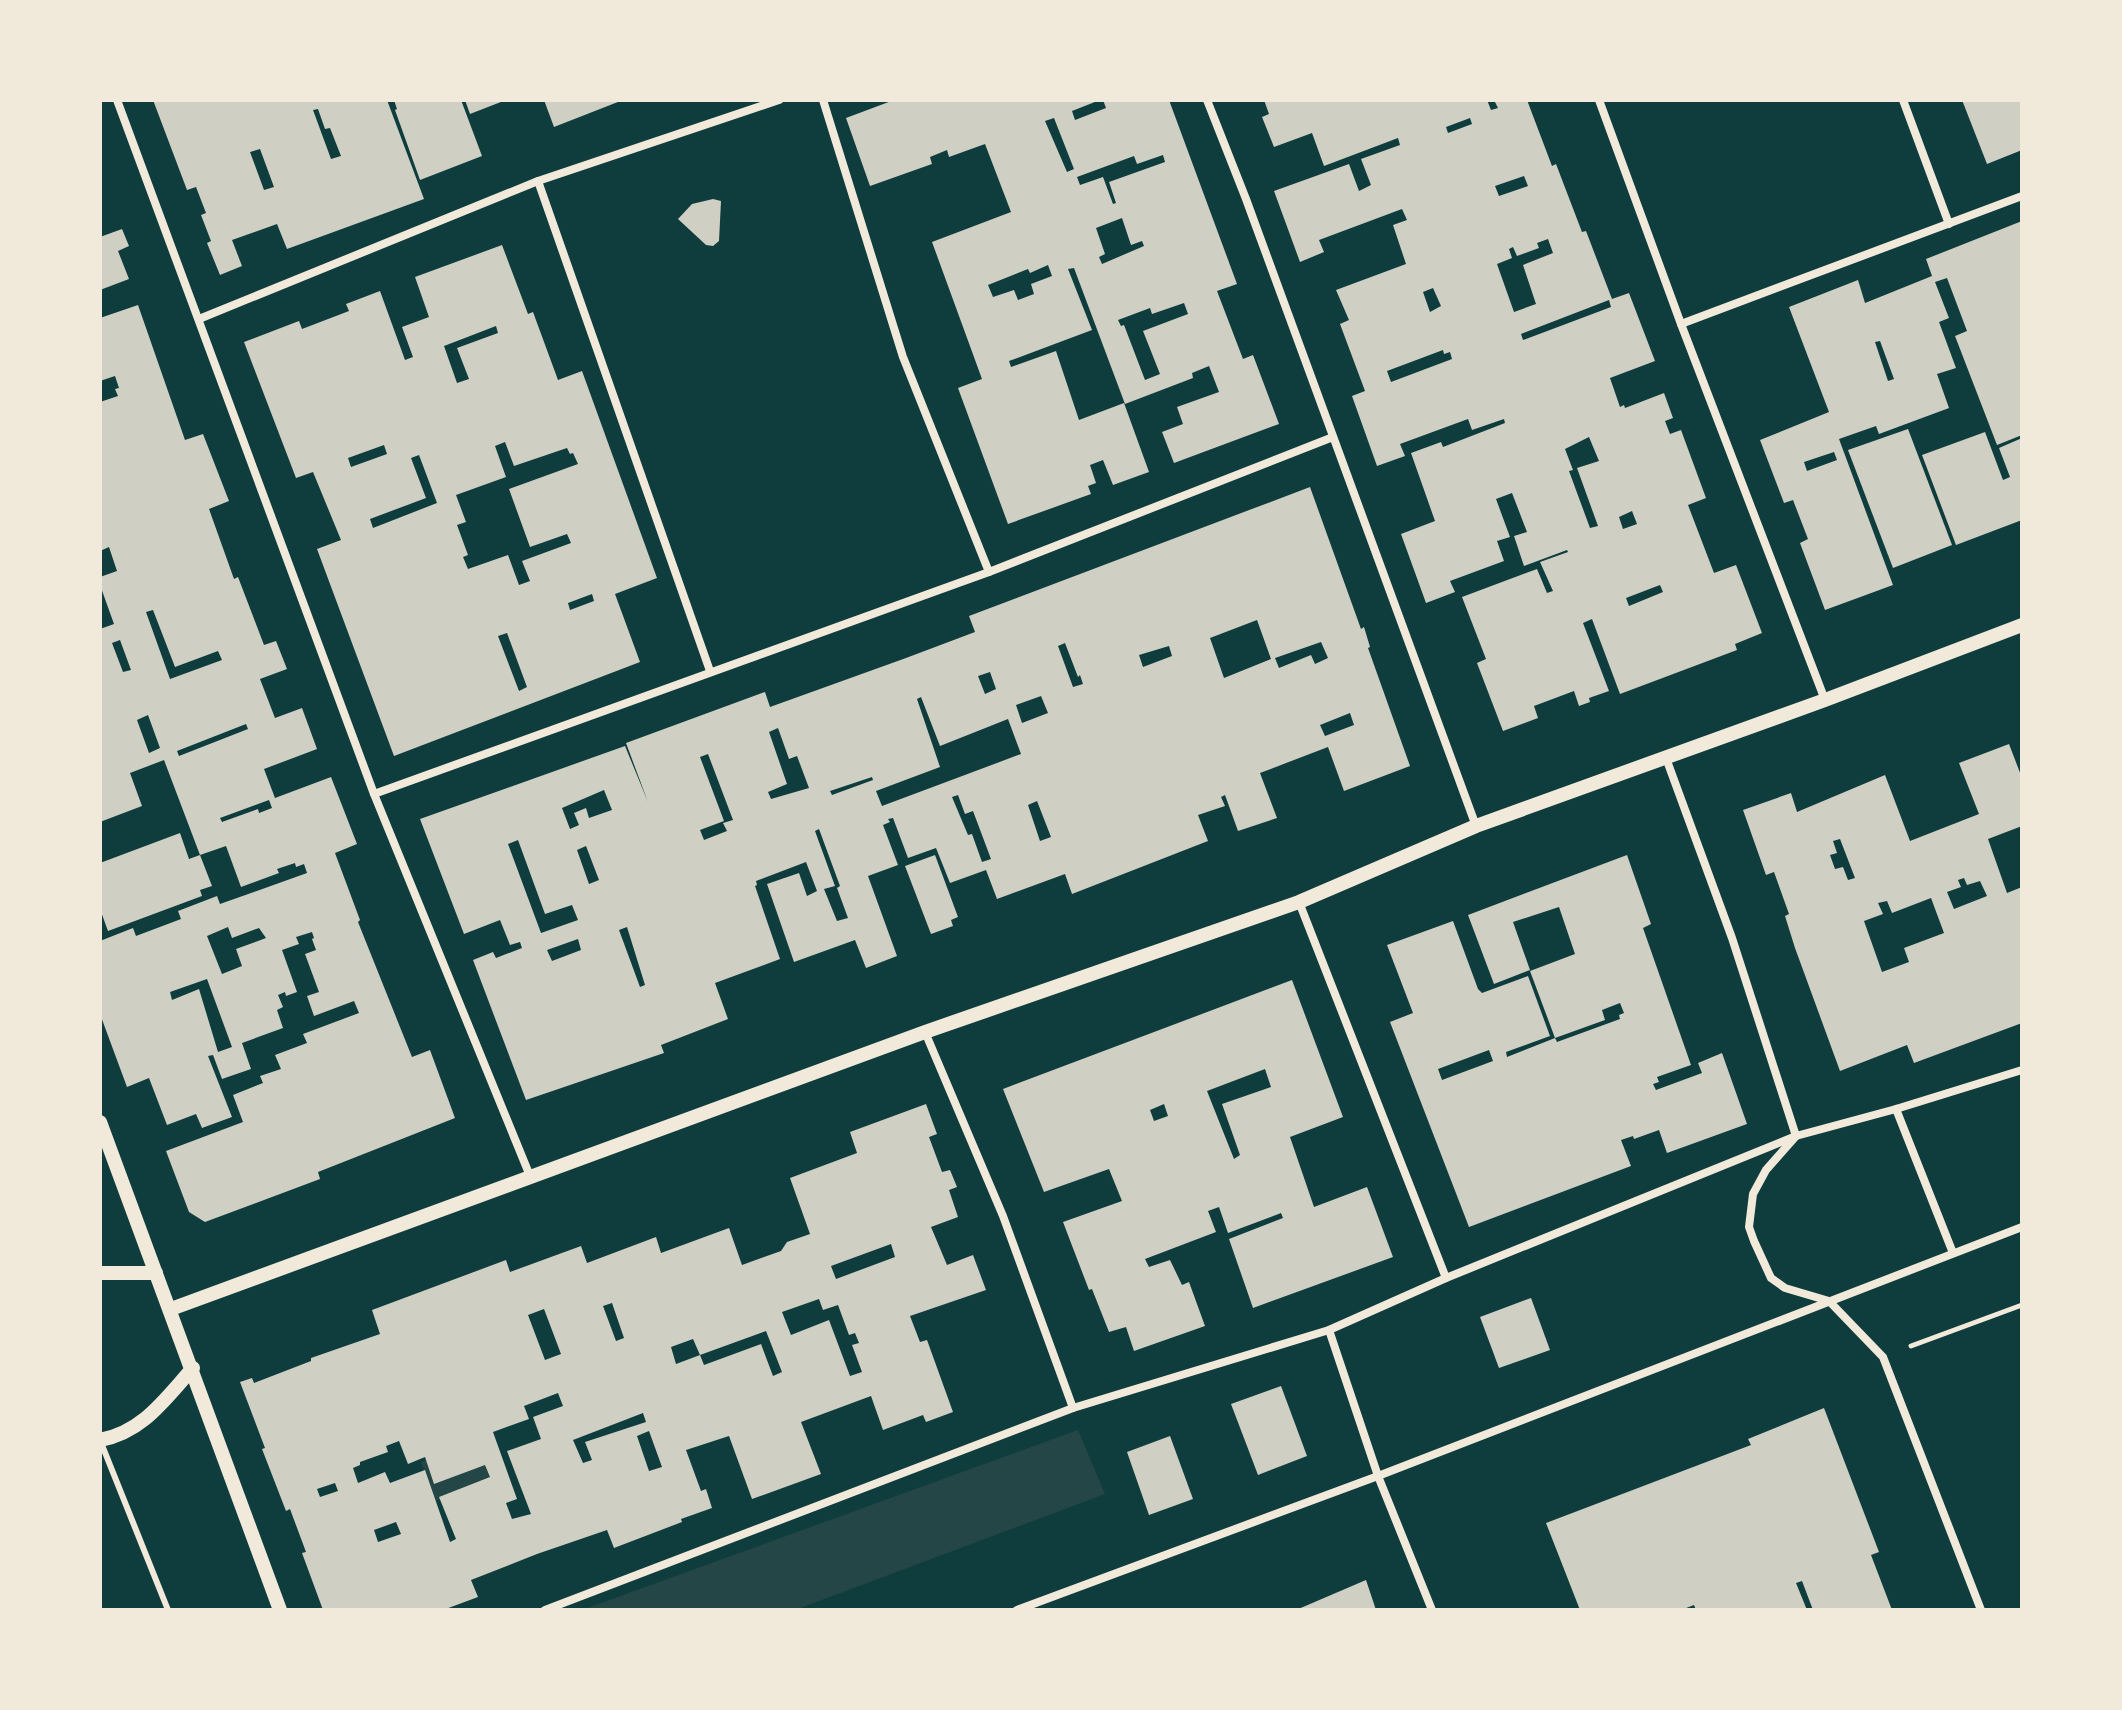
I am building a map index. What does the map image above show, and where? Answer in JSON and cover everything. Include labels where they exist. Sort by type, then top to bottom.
[{"type":"street","points":[[117,100],[374,794],[530,1176]]},
{"type":"street","points":[[199,319],[538,181],[779,100]]},
{"type":"street","points":[[823,100],[903,357],[989,572]]},
{"type":"street","points":[[1207,100],[1476,826]]},
{"type":"street","points":[[1599,100],[1825,700]]},
{"type":"street","points":[[1903,100],[1949,224]]},
{"type":"street","points":[[538,181],[710,671]]},
{"type":"street","points":[[1681,324],[2022,196]]},
{"type":"street","points":[[374,794],[989,572],[1333,437]]},
{"type":"street","points":[[171,1309],[925,1032],[1299,902],[1476,826],[2022,625]]},
{"type":"street","points":[[1666,758],[1732,938],[1796,1136]]},
{"type":"street","points":[[1299,902],[1446,1278]]},
{"type":"street","points":[[925,1032],[1003,1216],[1073,1408]]},
{"type":"street","points":[[545,1610],[1073,1408],[1329,1330],[1446,1278],[1796,1136],[2022,1070]]},
{"type":"street","points":[[1896,1109],[1953,1253]]},
{"type":"street","points":[[100,1122],[280,1610]]},
{"type":"street","points":[[1796,1136],[1766,1170],[1753,1194],[1749,1227],[1771,1278],[1785,1288],[1829,1301],[1883,1357],[1981,1610]]},
{"type":"street","points":[[1017,1610],[1378,1476],[2022,1227]]},
{"type":"street","points":[[100,1273],[156,1273]]},
{"type":"street","points":[[1329,1330],[1378,1476],[1432,1610]]},
{"type":"street","points":[[100,1440],[119,1437],[148,1418],[193,1368]]},
{"type":"lane","points":[[100,1440],[168,1610]]},
{"type":"path","points":[[1883,1357],[2022,1305]]},
{"type":"shaded area","points":[[1078,1430],[1105,1494],[795,1610],[582,1610]]},
{"type":"shaded area","points":[[492,1436],[505,1474],[436,1501],[421,1462]]},
{"type":"building","points":[[153,100],[387,100],[424,199],[287,249],[277,224],[232,240],[242,266],[220,275],[207,243],[211,241],[201,215],[206,213],[196,187],[187,190]],"holes":[[[318,109],[325,129],[330,128],[341,156],[331,159],[313,110]],[[260,149],[274,187],[264,190],[250,152]]]},
{"type":"building","points":[[394,100],[461,100],[482,156],[420,180]]},
{"type":"building","points":[[465,100],[506,100],[470,114]]},
{"type":"building","points":[[544,100],[623,100],[554,127]]},
{"type":"building","points":[[894,100],[1100,100],[1072,111],[1075,120],[1106,108],[1103,100],[1169,100],[1237,284],[1217,291],[1243,359],[1253,355],[1279,424],[1174,463],[1162,432],[1183,424],[1177,407],[1219,392],[1209,366],[1192,373],[1193,378],[1125,404],[1074,268],[1068,269],[1092,330],[1009,361],[1011,367],[1056,351],[1079,420],[1124,403],[1149,472],[1113,485],[1103,460],[1090,465],[1096,483],[1088,486],[1091,494],[1008,524],[958,388],[982,379],[932,242],[1011,212],[985,144],[949,157],[947,150],[930,157],[932,164],[870,186],[846,118]],"holes":[[[1054,118],[1074,169],[1067,172],[1045,121]],[[1163,155],[1165,162],[1109,182],[1116,203],[1113,204],[1103,177],[1080,185],[1077,177],[1134,156],[1137,164]],[[1122,218],[1131,245],[1142,241],[1144,246],[1102,264],[1099,257],[1105,254],[1096,228]],[[1048,265],[1052,276],[1031,284],[1034,294],[1018,300],[1014,290],[993,297],[988,285],[1028,269],[1030,273]],[[1184,303],[1188,314],[1143,331],[1160,374],[1145,380],[1124,325],[1121,326],[1118,320],[1150,308],[1152,314]]]},
{"type":"building","points":[[1264,100],[1487,100],[1491,110],[1498,108],[1494,100],[1527,100],[1552,166],[1556,164],[1612,299],[1629,293],[1655,361],[1610,378],[1620,407],[1624,405],[1625,408],[1664,393],[1673,418],[1665,421],[1670,434],[1681,430],[1706,498],[1688,505],[1714,573],[1736,565],[1762,633],[1735,644],[1737,650],[1620,694],[1592,619],[1583,623],[1609,691],[1589,698],[1590,702],[1579,706],[1574,691],[1534,706],[1538,718],[1503,731],[1477,663],[1486,659],[1462,597],[1537,569],[1547,593],[1553,591],[1540,562],[1568,552],[1524,566],[1514,536],[1527,532],[1512,493],[1496,499],[1510,537],[1497,541],[1504,561],[1450,581],[1455,592],[1426,603],[1401,534],[1435,521],[1411,453],[1441,442],[1443,447],[1505,423],[1504,419],[1472,430],[1468,419],[1400,444],[1405,456],[1377,466],[1352,396],[1365,391],[1340,324],[1349,320],[1336,290],[1406,264],[1393,225],[1407,220],[1402,209],[1319,240],[1324,252],[1300,262],[1274,191],[1349,164],[1359,191],[1371,185],[1361,159],[1400,145],[1398,138],[1324,166],[1312,133],[1274,147],[1262,117],[1269,114]],"holes":[[[1470,118],[1472,124],[1448,133],[1446,127]],[[1524,176],[1528,186],[1499,196],[1495,186]],[[1548,239],[1553,253],[1523,265],[1536,304],[1514,312],[1497,264],[1512,258],[1509,249],[1513,247],[1517,256],[1539,248],[1537,243]],[[1433,288],[1441,306],[1430,312],[1423,292]],[[1609,300],[1611,307],[1523,340],[1521,334]],[[1443,350],[1444,354],[1450,352],[1452,359],[1391,382],[1387,371]],[[1589,437],[1599,461],[1577,468],[1598,526],[1590,528],[1569,471],[1573,470],[1565,449]],[[1632,511],[1637,524],[1623,529],[1619,517]],[[1660,585],[1663,592],[1629,606],[1626,598]]]},
{"type":"building","points":[[1962,100],[2022,100],[2022,150],[1987,164]]},
{"type":"building","points":[[713,199],[721,201],[719,241],[713,246],[706,245],[678,219],[692,204]]},
{"type":"building","points":[[2022,221],[2022,435],[1997,445],[1955,336],[1967,331],[1947,278],[1935,282],[1949,318],[1939,322],[1956,368],[1937,374],[1949,408],[1879,434],[1876,426],[1839,439],[1893,585],[1825,610],[1800,543],[1808,539],[1793,500],[1784,503],[1760,440],[1829,412],[1789,307],[1858,280],[1865,303],[1932,276],[1926,259]],"holes":[[[1880,341],[1894,379],[1888,381],[1875,342]],[[1834,452],[1837,460],[1807,471],[1804,462]]]},
{"type":"building","points":[[122,229],[129,246],[118,251],[129,279],[100,290],[100,237]]},
{"type":"building","points":[[502,245],[528,314],[533,312],[558,380],[582,371],[657,578],[615,594],[640,662],[394,756],[317,549],[341,540],[313,472],[296,478],[244,342],[299,321],[302,329],[349,311],[346,304],[380,291],[405,360],[413,357],[402,327],[429,317],[415,277]],"holes":[[[496,326],[498,333],[457,348],[469,379],[457,383],[444,346]],[[505,442],[514,466],[567,448],[578,464],[509,489],[530,547],[567,534],[571,543],[522,561],[530,581],[519,585],[508,555],[468,569],[463,557],[468,555],[457,525],[466,522],[456,495],[506,477],[495,446]],[[384,445],[387,454],[351,467],[348,458]],[[419,455],[437,503],[373,528],[370,519],[426,498],[411,458]],[[592,594],[594,601],[570,610],[568,603]],[[507,633],[527,687],[519,691],[498,636]]]},
{"type":"building","points":[[138,305],[185,440],[203,434],[229,501],[209,509],[234,579],[238,577],[264,645],[276,641],[287,669],[260,679],[275,718],[302,708],[317,749],[264,769],[275,798],[331,777],[357,844],[335,853],[360,920],[358,922],[412,1057],[430,1050],[455,1118],[318,1172],[320,1179],[205,1222],[189,1212],[166,1151],[243,1122],[233,1095],[263,1083],[260,1076],[281,1069],[275,1055],[307,1043],[303,1034],[359,1013],[354,1001],[314,1016],[307,996],[319,992],[305,954],[316,950],[314,938],[312,932],[296,937],[299,944],[282,950],[297,992],[278,995],[283,1007],[277,1010],[283,1028],[242,1043],[251,1069],[222,1079],[213,1055],[208,1056],[232,1117],[202,1128],[196,1114],[167,1125],[149,1078],[127,1087],[100,1014],[100,941],[133,928],[136,936],[181,919],[178,911],[217,896],[220,904],[307,873],[304,864],[296,867],[295,863],[277,869],[279,873],[241,887],[226,846],[200,855],[164,760],[130,773],[142,806],[100,822],[100,629],[114,624],[100,577],[117,571],[109,547],[100,551],[100,402],[118,396],[115,389],[119,388],[115,376],[100,381],[100,318]],"holes":[[[153,610],[175,667],[218,651],[222,660],[170,679],[146,612]],[[120,640],[131,670],[123,672],[112,643]],[[148,715],[160,748],[149,753],[137,720]],[[246,724],[248,729],[179,756],[177,751]],[[269,800],[272,808],[259,813],[258,809],[222,822],[220,818]],[[228,927],[232,938],[259,928],[266,938],[236,949],[242,966],[222,974],[207,936]],[[207,979],[232,1047],[218,1052],[199,989],[172,1000],[170,992]]]},
{"type":"building","points":[[1908,429],[1952,545],[1893,568],[1848,450]]},
{"type":"building","points":[[1985,432],[2003,480],[2010,477],[1999,448],[2022,438],[2022,520],[1956,545],[1922,455]]},
{"type":"building","points":[[1310,487],[1361,629],[1364,627],[1368,648],[1410,766],[1344,791],[1328,747],[1260,773],[1277,818],[1238,831],[1225,795],[1221,797],[1225,806],[1198,815],[1208,841],[1072,894],[1065,874],[997,899],[986,870],[950,883],[936,848],[908,858],[893,818],[888,819],[890,822],[883,825],[898,865],[868,876],[897,956],[866,968],[855,940],[794,962],[767,884],[799,873],[807,896],[817,891],[806,862],[756,881],[755,886],[780,959],[715,983],[728,1019],[661,1045],[664,1053],[526,1100],[473,960],[493,952],[496,958],[522,948],[520,942],[510,945],[500,920],[464,934],[420,819],[625,746],[648,802],[626,743],[765,692],[770,707],[906,658],[975,632],[969,616]],"holes":[[[1257,620],[1271,659],[1224,678],[1210,638]],[[1321,642],[1328,658],[1315,664],[1311,655],[1279,668],[1275,658]],[[1065,643],[1078,677],[1080,675],[1083,684],[1073,687],[1058,646]],[[1169,646],[1172,656],[1143,667],[1139,655]],[[990,672],[996,689],[985,694],[978,676]],[[1041,696],[1048,713],[1022,723],[1016,705]],[[921,697],[940,746],[1008,719],[1021,754],[882,806],[876,791],[940,767],[917,699]],[[1350,713],[1354,725],[1325,736],[1320,725]],[[778,728],[789,759],[797,756],[809,788],[771,799],[768,792],[787,784],[769,732]],[[708,754],[733,820],[723,823],[727,831],[704,840],[700,830],[724,821],[700,757]],[[872,777],[873,780],[832,795],[830,791]],[[604,790],[612,810],[589,818],[586,808],[574,813],[579,825],[570,829],[562,808]],[[958,795],[965,814],[973,811],[991,859],[982,862],[972,834],[968,835],[952,797]],[[1037,801],[1051,837],[1040,841],[1028,805]],[[819,829],[848,918],[837,921],[824,889],[835,886],[815,831]],[[518,840],[545,914],[572,905],[578,920],[541,933],[508,844]],[[586,846],[599,880],[589,884],[577,850]],[[627,927],[645,985],[640,987],[619,930]],[[578,939],[581,950],[552,961],[547,950]]]},
{"type":"building","points":[[2009,744],[2022,778],[2022,826],[1988,839],[2007,893],[2022,887],[2022,1023],[1914,1063],[1907,1045],[1840,1071],[1795,948],[1785,916],[1789,914],[1774,872],[1766,875],[1743,810],[1791,793],[1797,812],[1885,775],[1910,841],[1979,814],[1959,763]],"holes":[[[1840,839],[1855,878],[1848,880],[1843,867],[1835,869],[1830,855],[1837,853],[1833,841]],[[1964,878],[1967,885],[1980,881],[1987,896],[1954,909],[1947,892],[1961,887],[1958,880]],[[1931,898],[1944,933],[1904,948],[1909,962],[1882,972],[1864,921],[1883,914],[1878,903],[1887,901],[1892,913]]]},
{"type":"building","points":[[180,833],[189,859],[200,855],[212,886],[200,890],[202,896],[108,931],[100,909],[100,863]]},
{"type":"building","points":[[935,855],[958,917],[951,920],[953,926],[931,934],[905,866]]},
{"type":"building","points":[[1627,855],[1651,924],[1643,928],[1691,1065],[1657,1077],[1659,1082],[1653,1084],[1656,1090],[1702,1073],[1698,1063],[1722,1053],[1747,1124],[1667,1153],[1659,1130],[1621,1140],[1631,1166],[1469,1227],[1390,1022],[1413,1013],[1387,945],[1453,921],[1482,993],[1528,976],[1550,1036],[1506,1052],[1507,1057],[1555,1038],[1530,971],[1575,954],[1559,907],[1513,922],[1530,970],[1494,984],[1468,915]],"holes":[[[1620,1003],[1624,1013],[1619,1015],[1620,1019],[1557,1042],[1555,1038],[1605,1020],[1602,1010]],[[1489,1050],[1493,1061],[1442,1080],[1438,1069]]]},
{"type":"building","points":[[1292,980],[1343,1117],[1290,1137],[1314,1207],[1367,1187],[1393,1257],[1253,1308],[1229,1239],[1283,1218],[1281,1213],[1228,1233],[1219,1207],[1208,1211],[1216,1232],[1145,1259],[1149,1267],[1170,1260],[1182,1285],[1189,1282],[1205,1326],[1134,1351],[1126,1327],[1109,1332],[1063,1222],[1122,1201],[1109,1169],[1044,1192],[1003,1089]],"holes":[[[1265,1069],[1271,1087],[1222,1104],[1240,1155],[1234,1159],[1207,1091]],[[1164,1104],[1168,1116],[1154,1121],[1150,1110]]]},
{"type":"building","points":[[926,1104],[937,1134],[929,1137],[942,1172],[950,1170],[957,1187],[949,1190],[958,1217],[931,1227],[947,1265],[973,1255],[986,1290],[910,1316],[920,1342],[927,1340],[953,1412],[926,1422],[923,1415],[883,1430],[871,1396],[801,1422],[821,1474],[752,1499],[729,1436],[686,1450],[701,1491],[706,1489],[712,1508],[681,1519],[682,1522],[614,1548],[607,1530],[537,1554],[471,1580],[478,1597],[443,1610],[323,1610],[302,1553],[306,1552],[290,1509],[286,1511],[240,1382],[252,1378],[254,1383],[311,1361],[311,1358],[380,1334],[372,1310],[506,1260],[510,1272],[581,1246],[587,1263],[656,1237],[661,1253],[729,1228],[742,1265],[781,1251],[787,1242],[810,1234],[790,1178],[857,1153],[850,1132]],"holes":[[[891,1244],[895,1257],[836,1279],[831,1266]],[[819,1299],[823,1310],[838,1305],[849,1335],[855,1333],[859,1343],[852,1345],[862,1372],[850,1376],[829,1320],[791,1335],[782,1312]],[[612,1303],[624,1338],[616,1341],[603,1306]],[[544,1309],[561,1354],[545,1360],[528,1315]],[[766,1331],[782,1372],[773,1376],[761,1344],[704,1365],[700,1355]],[[693,1339],[700,1355],[676,1364],[671,1347]],[[558,1393],[563,1406],[533,1417],[541,1439],[507,1451],[531,1514],[512,1519],[506,1503],[517,1499],[493,1432],[529,1419],[524,1406]],[[643,1413],[646,1422],[585,1442],[592,1460],[583,1463],[573,1440]],[[649,1431],[662,1467],[649,1471],[637,1436]],[[399,1441],[408,1464],[425,1457],[434,1484],[485,1465],[490,1477],[439,1497],[456,1539],[450,1542],[425,1470],[390,1483],[385,1472],[358,1483],[353,1468],[360,1462],[388,1452],[386,1446]],[[335,1483],[338,1491],[320,1497],[317,1489]],[[396,1522],[401,1534],[378,1542],[374,1530]]]},
{"type":"building","points":[[1531,1298],[1550,1350],[1499,1368],[1480,1317]]},
{"type":"building","points":[[1281,1386],[1307,1456],[1258,1475],[1231,1404]]},
{"type":"building","points":[[1824,1408],[1879,1552],[1871,1555],[1892,1610],[1813,1610],[1802,1581],[1796,1583],[1807,1610],[1696,1610],[1694,1605],[1681,1610],[1580,1610],[1546,1523],[1751,1445],[1748,1439]]},
{"type":"building","points":[[1170,1436],[1193,1499],[1149,1515],[1127,1452]]},
{"type":"building","points":[[1366,1580],[1376,1610],[1296,1610]]}]
